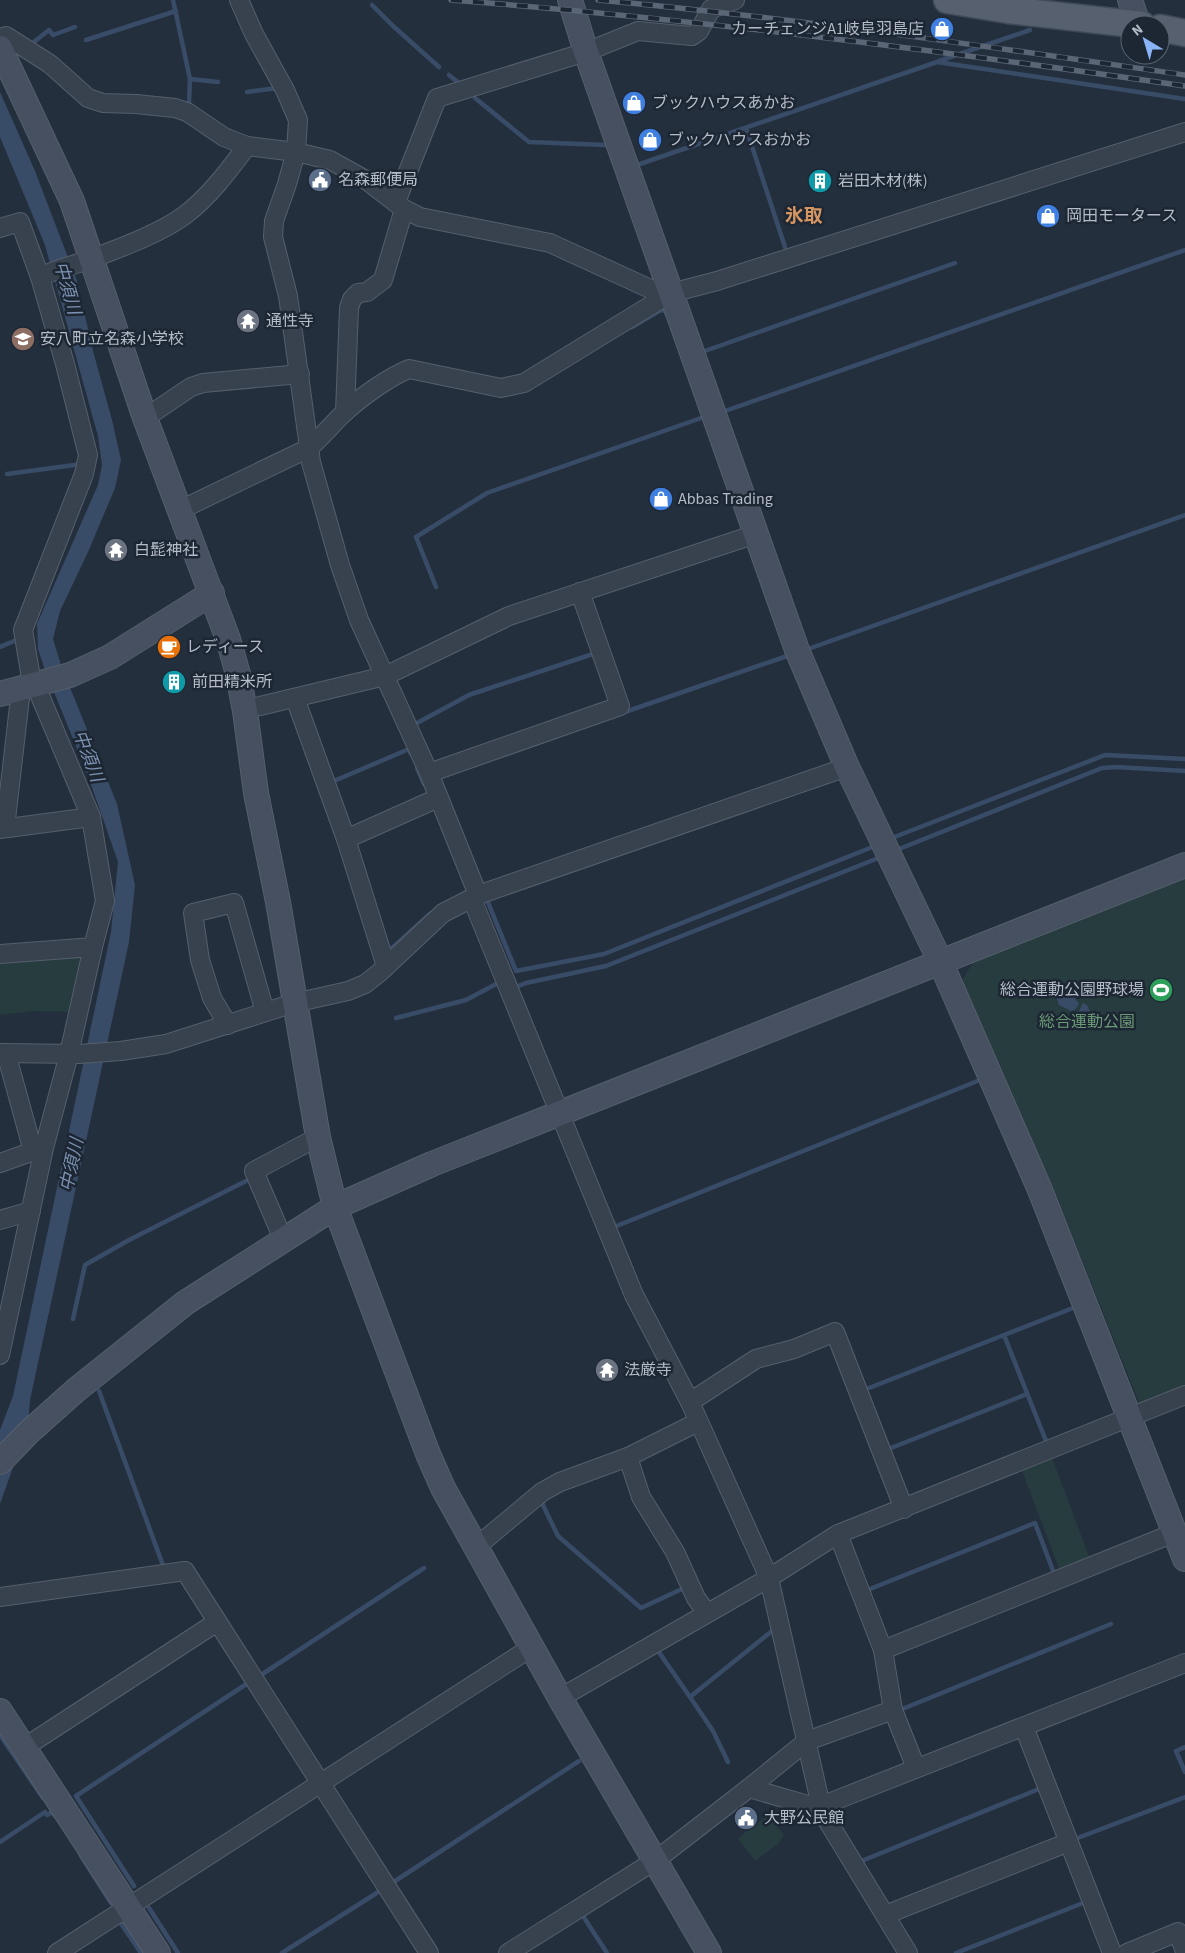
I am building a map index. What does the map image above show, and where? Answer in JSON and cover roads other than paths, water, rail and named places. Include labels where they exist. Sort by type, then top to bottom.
[{"type":"main road","points":[[947,0],[1006,5],[1120,22]]},
{"type":"main road","points":[[1170,30],[1185,33]]},
{"type":"street","points":[[239,0],[254,34],[285,90],[298,120],[296,152],[288,184],[274,221],[273,237],[288,296],[300,374],[310,462],[340,565],[359,620],[429,773],[475,897],[560,1114],[634,1295],[690,1402],[769,1578],[821,1806],[827,1820],[908,1953]]},
{"type":"street","points":[[570,0],[586,52],[797,650],[847,768],[940,961],[1040,1190],[1185,1559]]},
{"type":"street","points":[[345,412],[348,308],[352,299],[358,294],[367,292],[383,280],[400,206],[437,98],[586,52],[638,31],[692,36],[699,31],[711,9],[735,0]]},
{"type":"street","points":[[1130,0],[1136,15]]},
{"type":"street","points":[[0,38],[6,36],[50,64],[88,98],[103,103],[175,108],[187,112],[224,137],[247,146],[296,152],[330,160],[366,180],[400,206],[420,217],[550,243],[657,292],[671,293]]},
{"type":"street","points":[[0,48],[72,201],[84,261],[228,638],[238,674],[256,793],[278,902],[318,1137],[335,1206],[428,1454],[443,1488],[560,1698],[709,1953]]},
{"type":"street","points":[[180,510],[309,448],[326,434],[345,412],[395,374],[409,369],[501,388],[524,383],[671,293],[735,275],[1185,132]]},
{"type":"street","points":[[43,275],[84,261],[165,227],[186,214],[210,193],[247,146]]},
{"type":"street","points":[[0,228],[20,222],[43,275],[88,455],[84,474],[23,630],[27,658],[26,687],[3,828],[91,817]]},
{"type":"street","points":[[145,418],[191,387],[203,383],[300,374]]},
{"type":"street","points":[[260,706],[385,676],[509,616],[756,534]]},
{"type":"street","points":[[429,773],[620,706],[580,592]]},
{"type":"street","points":[[26,687],[70,675],[110,657],[212,593]]},
{"type":"street","points":[[238,674],[260,706]]},
{"type":"street","points":[[0,1355],[31,1212],[38,1150],[74,1054],[93,947],[105,901],[91,817],[26,687]]},
{"type":"street","points":[[295,698],[346,839],[386,966]]},
{"type":"street","points":[[248,733],[260,706]]},
{"type":"street","points":[[38,1150],[3,1053],[74,1054],[111,1052],[166,1044],[294,1003],[348,991],[365,984],[443,913],[475,897],[847,768]]},
{"type":"street","points":[[346,839],[438,798]]},
{"type":"street","points":[[1,1460],[76,1390],[185,1303],[335,1206],[432,1164],[1185,865]]},
{"type":"street","points":[[228,1025],[212,998],[200,960],[192,913],[234,903],[265,1012]]},
{"type":"street","points":[[0,954],[93,947]]},
{"type":"street","points":[[283,1239],[254,1171],[318,1137]]},
{"type":"street","points":[[0,1163],[38,1150]]},
{"type":"street","points":[[0,1220],[31,1212]]},
{"type":"street","points":[[690,1402],[756,1359],[794,1349],[835,1332],[904,1509]]},
{"type":"street","points":[[560,1698],[769,1578],[838,1534],[1185,1396]]},
{"type":"street","points":[[476,1547],[542,1492],[560,1482],[628,1457],[698,1422]]},
{"type":"street","points":[[628,1457],[641,1497],[675,1552],[696,1598],[707,1613]]},
{"type":"street","points":[[883,1650],[1174,1533]]},
{"type":"street","points":[[838,1534],[883,1650],[893,1710],[916,1768]]},
{"type":"street","points":[[0,1597],[185,1571],[430,1953]]},
{"type":"street","points":[[24,1747],[217,1622]]},
{"type":"street","points":[[56,1953],[532,1647]]},
{"type":"street","points":[[749,1788],[808,1805],[821,1806],[1185,1663]]},
{"type":"street","points":[[508,1953],[656,1860],[807,1741],[893,1710]]},
{"type":"street","points":[[0,1711],[158,1953]]},
{"type":"street","points":[[1024,1726],[1112,1953]]},
{"type":"street","points":[[885,1915],[1069,1842]]},
{"type":"street","points":[[1127,1953],[1181,1931],[1185,1952]]},
{"type":"water","name":"中須川","points":[[0,92],[35,171],[77,281],[121,460],[115,488],[60,611],[53,639],[61,665],[117,804],[135,885],[129,942],[30,1400],[28,1425],[0,1504],[0,1430],[13,1396],[111,932],[118,862],[87,773],[38,649],[37,624],[98,485],[102,465],[98,436],[45,245],[0,137]]},
{"type":"water","points":[[1073,989],[1075,999],[1079,1003],[1076,1009],[1071,1011],[1059,1005],[1056,996]]},
{"type":"water","points":[[1083,1003],[1087,1005],[1095,1023],[1094,1026],[1083,1025],[1074,1014],[1079,1011]]},
{"type":"waterway","points":[[173,0],[190,79],[189,103]]},
{"type":"waterway","points":[[372,5],[439,67]]},
{"type":"waterway","points":[[86,40],[176,11]]},
{"type":"waterway","points":[[30,45],[49,30],[53,35],[75,27]]},
{"type":"waterway","points":[[939,61],[1030,30]]},
{"type":"waterway","points":[[637,165],[937,62],[1185,99]]},
{"type":"waterway","points":[[449,75],[460,84]]},
{"type":"waterway","points":[[190,79],[218,82]]},
{"type":"waterway","points":[[247,92],[278,88]]},
{"type":"waterway","points":[[475,98],[529,142],[606,145]]},
{"type":"waterway","points":[[746,128],[785,247]]},
{"type":"waterway","points":[[725,411],[1185,250]]},
{"type":"waterway","points":[[702,352],[955,263]]},
{"type":"waterway","points":[[632,327],[661,310],[666,311],[667,315]]},
{"type":"waterway","points":[[436,587],[416,537],[487,493],[704,417]]},
{"type":"waterway","points":[[7,474],[82,464]]},
{"type":"waterway","points":[[808,649],[1185,515]]},
{"type":"waterway","points":[[0,647],[19,639]]},
{"type":"waterway","points":[[417,723],[469,695],[596,653]]},
{"type":"waterway","points":[[622,713],[790,655]]},
{"type":"waterway","points":[[334,781],[409,749],[411,754]]},
{"type":"waterway","points":[[892,838],[1105,755],[1185,759]]},
{"type":"waterway","points":[[899,849],[1102,768],[1116,767],[1185,771]]},
{"type":"waterway","points":[[417,768],[424,784]]},
{"type":"waterway","points":[[487,900],[516,971],[604,954],[875,846]]},
{"type":"waterway","points":[[517,990],[516,987],[526,983],[606,966],[881,857]]},
{"type":"waterway","points":[[391,949],[431,913]]},
{"type":"waterway","points":[[396,1018],[466,1000],[500,982]]},
{"type":"waterway","points":[[613,1222],[614,1227],[980,1080]]},
{"type":"waterway","points":[[73,1319],[85,1265],[129,1240],[251,1180]]},
{"type":"waterway","points":[[1004,1335],[1073,1308]]},
{"type":"waterway","points":[[863,1387],[864,1390],[1004,1335],[1048,1446]]},
{"type":"waterway","points":[[99,1391],[164,1568],[162,1568]]},
{"type":"waterway","points":[[886,1450],[1027,1394]]},
{"type":"waterway","points":[[541,1501],[558,1536],[641,1608],[684,1588]]},
{"type":"waterway","points":[[865,1591],[1035,1523],[1056,1575]]},
{"type":"waterway","points":[[258,1677],[424,1568]]},
{"type":"waterway","points":[[900,1710],[1111,1624]]},
{"type":"waterway","points":[[656,1648],[690,1697],[772,1631]]},
{"type":"waterway","points":[[134,1886],[76,1796],[251,1681]]},
{"type":"waterway","points":[[690,1697],[713,1731],[728,1762]]},
{"type":"waterway","points":[[0,1735],[43,1798]]},
{"type":"waterway","points":[[1185,1747],[1176,1751],[1185,1772]]},
{"type":"waterway","points":[[389,1885],[579,1761]]},
{"type":"waterway","points":[[864,1860],[1039,1789]]},
{"type":"waterway","points":[[1075,1839],[1185,1797]]},
{"type":"waterway","points":[[0,1842],[45,1812],[47,1815],[52,1812],[55,1816]]},
{"type":"waterway","points":[[81,1856],[111,1903]]},
{"type":"waterway","points":[[282,1953],[383,1889]]},
{"type":"waterway","points":[[956,1953],[1083,1903]]},
{"type":"waterway","points":[[149,1908],[178,1953]]},
{"type":"waterway","points":[[581,1913],[607,1953]]},
{"type":"waterway","points":[[122,1925],[141,1953]]},
{"type":"railway","points":[[451,0],[727,26],[1002,60],[1185,86]]},
{"type":"railway","points":[[598,0],[819,24],[1185,75]]},
{"type":"place","name":"カーチェンジA1岐阜羽島店","points":[[942,29]]},
{"type":"place","name":"ブックハウスあかお","points":[[634,103]]},
{"type":"place","name":"ブックハウスおかお","points":[[650,140]]},
{"type":"place","name":"名森郵便局","points":[[320,180]]},
{"type":"place","name":"岩田木材(株)","points":[[820,181]]},
{"type":"place","name":"岡田モータース","points":[[1048,216]]},
{"type":"place","name":"通性寺","points":[[248,321]]},
{"type":"place","name":"安八町立名森小学校","points":[[23,339]]},
{"type":"place","name":"Abbas Trading","points":[[661,499]]},
{"type":"place","name":"白髭神社","points":[[116,550]]},
{"type":"place","name":"レディース","points":[[169,647]]},
{"type":"place","name":"前田精米所","points":[[174,682]]},
{"type":"place","name":"総合運動公園野球場","points":[[1161,990]]},
{"type":"place","name":"法厳寺","points":[[607,1370]]},
{"type":"place","name":"大野公民館","points":[[746,1818]]},
{"type":"district","name":"氷取","points":[[804,216]]},
{"type":"park label","name":"総合運動公園","points":[[1087,1022]]}]
